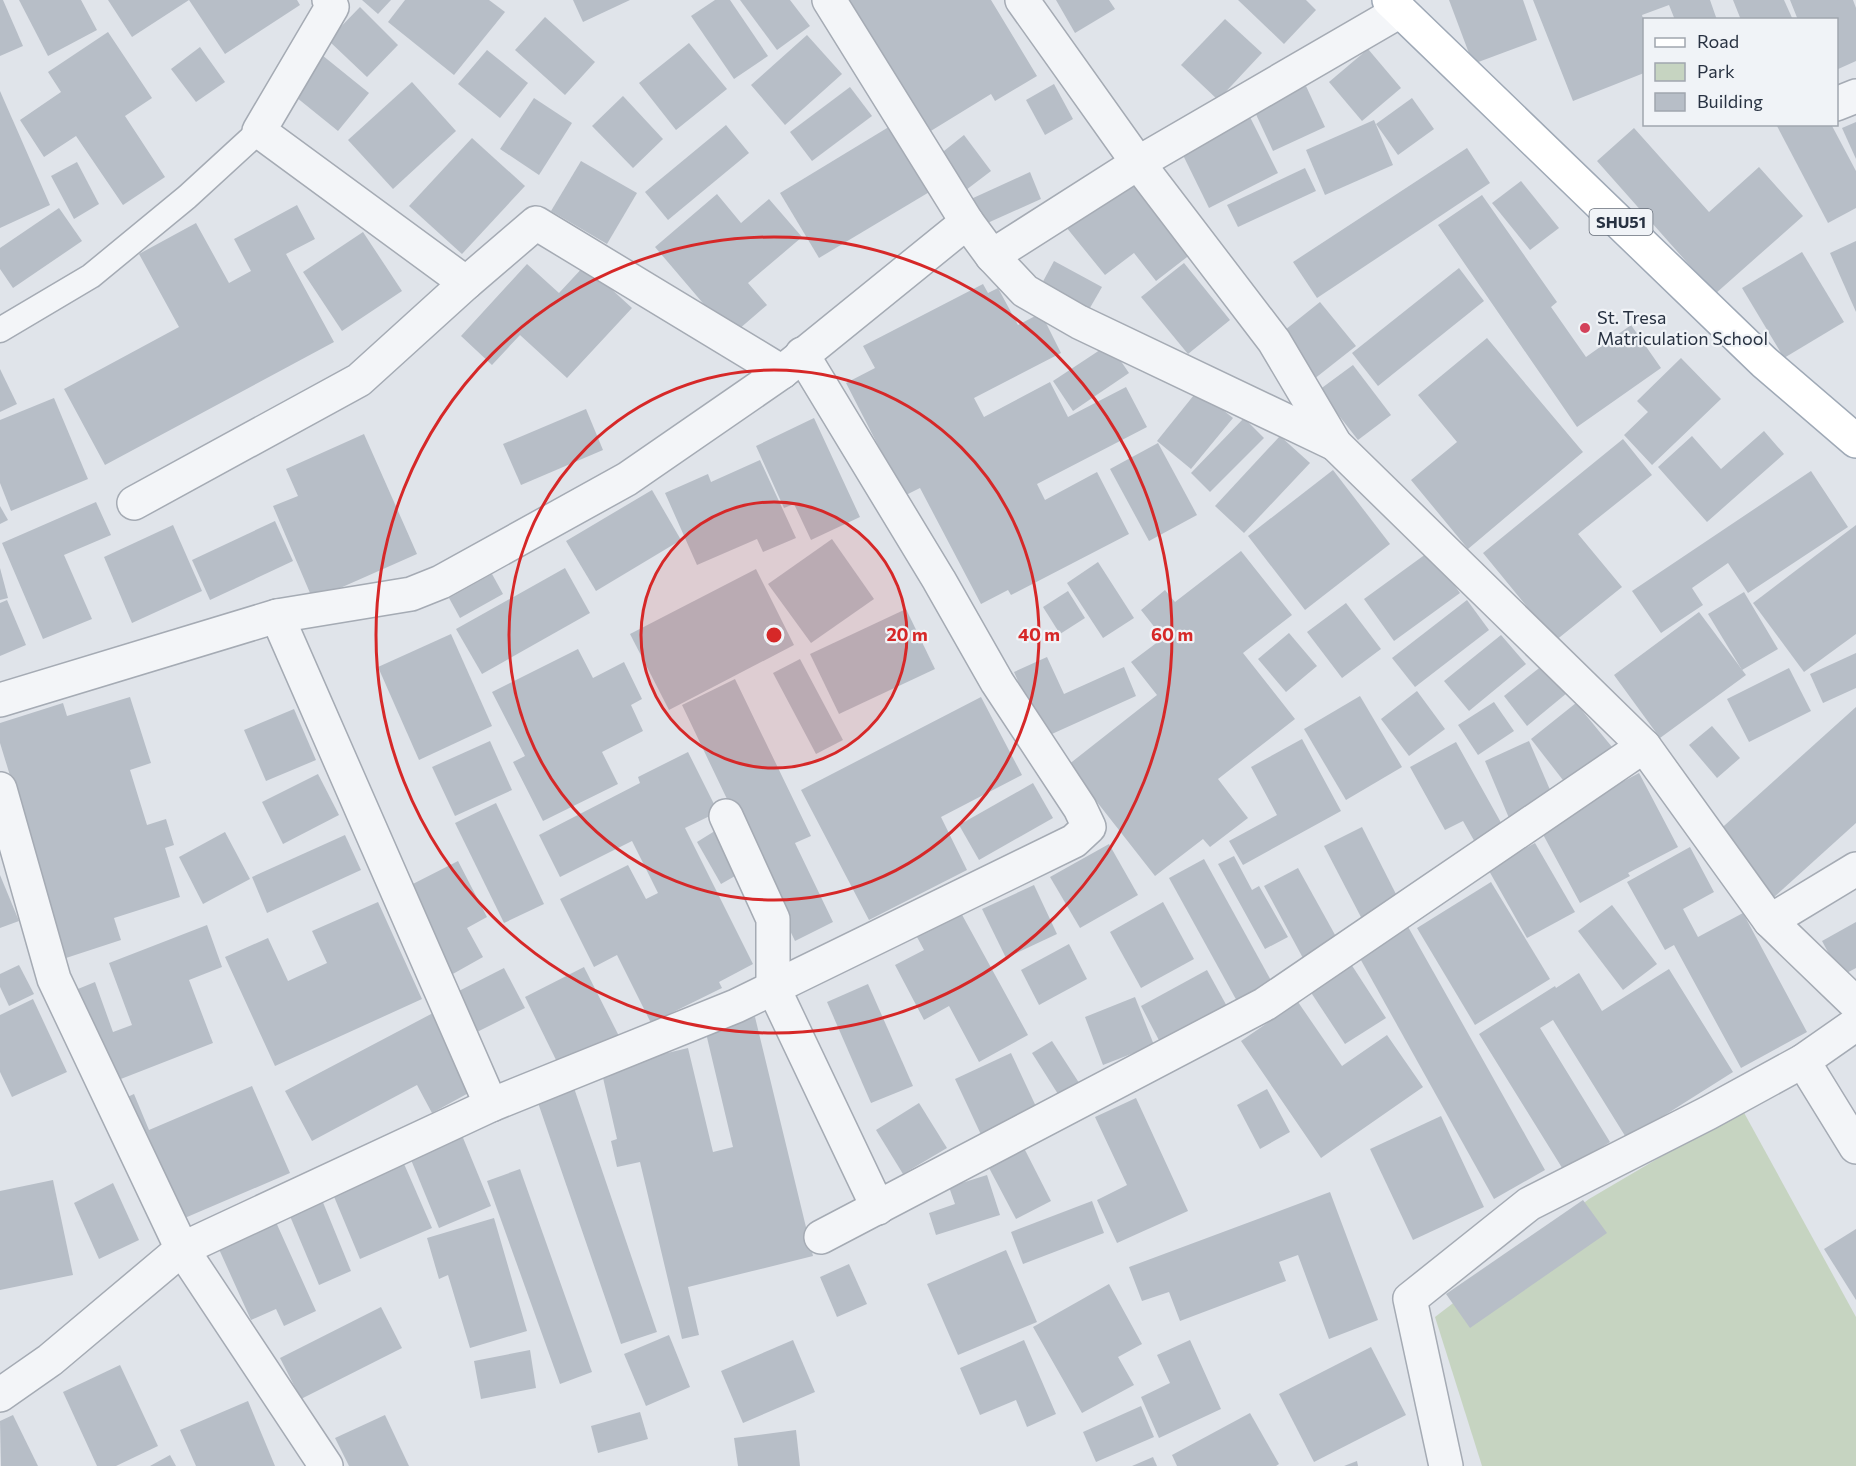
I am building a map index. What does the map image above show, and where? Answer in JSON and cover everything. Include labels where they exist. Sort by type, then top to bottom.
[{"type":"main road","name":"SHU51","points":[[1394,6],[1764,362],[1856,441]]},
{"type":"street","points":[[329,0],[332,7],[259,131],[466,283]]},
{"type":"street","points":[[829,0],[967,222],[992,256],[1025,291],[1079,322],[1335,444]]},
{"type":"street","points":[[1022,0],[1138,163],[1274,341],[1335,444],[1644,746],[1770,921],[1856,1004]]},
{"type":"street","points":[[992,256],[1138,163],[1394,6]]},
{"type":"street","points":[[1838,103],[1856,96]]},
{"type":"street","points":[[0,700],[277,616],[411,594],[441,582],[627,479],[792,363],[967,222]]},
{"type":"street","points":[[0,1395],[50,1360],[182,1249],[491,1105],[736,1006],[1074,841],[1089,827],[1080,808],[997,682],[939,580],[792,363],[536,223],[359,380],[134,503]]},
{"type":"street","points":[[277,616],[491,1105]]},
{"type":"street","points":[[821,1237],[1265,1004],[1644,746]]},
{"type":"street","points":[[0,789],[54,979],[182,1249],[326,1466]]},
{"type":"street","points":[[726,816],[773,919],[773,987],[878,1208]]},
{"type":"street","points":[[1770,921],[1856,869]]},
{"type":"street","points":[[1446,1466],[1410,1299],[1529,1204],[1708,1113],[1803,1061],[1856,1024]]},
{"type":"street","points":[[1803,1061],[1856,1147]]},
{"type":"lane","points":[[0,330],[91,276],[187,197],[259,131]]},
{"type":"green space","points":[[1742,1109],[1856,1317],[1856,1466],[1482,1466],[1435,1317],[1589,1199]]},
{"type":"building","points":[[0,0],[3,0],[23,46],[0,56]]},
{"type":"building","points":[[19,0],[81,0],[97,30],[48,56]]},
{"type":"building","points":[[108,0],[189,0],[132,37]]},
{"type":"building","points":[[189,0],[297,0],[300,5],[225,54]]},
{"type":"building","points":[[362,0],[391,0],[378,14]]},
{"type":"building","points":[[405,0],[489,0],[505,12],[454,75],[388,22]]},
{"type":"building","points":[[573,0],[630,0],[583,22]]},
{"type":"building","points":[[715,0],[730,0],[768,56],[734,79],[691,16]]},
{"type":"building","points":[[740,0],[790,0],[810,26],[777,50]]},
{"type":"building","points":[[839,0],[991,0],[1037,76],[995,101],[991,94],[921,137]]},
{"type":"building","points":[[1056,0],[1109,0],[1115,9],[1075,33]]},
{"type":"building","points":[[1238,0],[1306,0],[1316,10],[1284,44]]},
{"type":"building","points":[[1449,0],[1523,0],[1537,40],[1473,64]]},
{"type":"building","points":[[1533,0],[1710,0],[1716,18],[1674,18],[1669,5],[1642,15],[1643,73],[1573,101]]},
{"type":"building","points":[[1733,0],[1784,0],[1792,18],[1740,18]]},
{"type":"building","points":[[1790,0],[1853,0],[1856,8],[1856,61],[1838,69],[1838,18],[1797,18]]},
{"type":"building","points":[[360,7],[398,45],[367,77],[328,40]]},
{"type":"building","points":[[545,17],[595,62],[565,95],[515,50]]},
{"type":"building","points":[[1225,19],[1262,53],[1218,100],[1181,65]]},
{"type":"building","points":[[108,32],[152,98],[125,116],[165,177],[123,205],[76,136],[44,157],[20,120],[61,92],[48,72]]},
{"type":"building","points":[[807,35],[842,74],[785,125],[751,85]]},
{"type":"building","points":[[689,43],[727,89],[676,130],[639,83]]},
{"type":"building","points":[[200,47],[225,82],[196,102],[171,69]]},
{"type":"building","points":[[1368,49],[1401,88],[1362,121],[1329,82]]},
{"type":"building","points":[[487,50],[528,83],[500,118],[458,84]]},
{"type":"building","points":[[317,51],[369,93],[338,131],[286,89]]},
{"type":"building","points":[[412,82],[456,131],[393,189],[348,140]]},
{"type":"building","points":[[1054,84],[1073,119],[1045,135],[1026,100]]},
{"type":"building","points":[[1306,86],[1325,127],[1273,151],[1254,110]]},
{"type":"building","points":[[850,87],[872,116],[812,161],[790,132]]},
{"type":"building","points":[[0,91],[50,205],[0,228]]},
{"type":"building","points":[[623,96],[663,139],[633,168],[592,126]]},
{"type":"building","points":[[534,98],[572,123],[539,175],[500,149]]},
{"type":"building","points":[[1412,98],[1434,129],[1398,155],[1376,124]]},
{"type":"building","points":[[1249,115],[1278,173],[1209,208],[1180,149]]},
{"type":"building","points":[[1374,120],[1393,165],[1325,195],[1306,150]]},
{"type":"building","points":[[1856,122],[1856,159],[1842,128]]},
{"type":"building","points":[[726,125],[749,153],[668,220],[645,192]]},
{"type":"building","points":[[892,125],[931,191],[819,258],[780,193]]},
{"type":"building","points":[[1777,126],[1832,126],[1856,171],[1856,208],[1828,223]]},
{"type":"building","points":[[1634,128],[1709,212],[1759,167],[1803,216],[1715,294],[1597,161]]},
{"type":"building","points":[[964,135],[991,171],[966,190],[939,155]]},
{"type":"building","points":[[472,138],[525,186],[462,254],[409,206]]},
{"type":"building","points":[[1467,148],[1490,183],[1317,298],[1293,262]]},
{"type":"building","points":[[581,161],[637,193],[607,244],[551,211]]},
{"type":"building","points":[[77,162],[99,204],[74,219],[51,176]]},
{"type":"building","points":[[1305,168],[1316,191],[1238,227],[1227,205]]},
{"type":"building","points":[[1030,172],[1041,199],[983,225],[971,199]]},
{"type":"building","points":[[1126,172],[1191,254],[1156,281],[1134,253],[1105,275],[1062,222]]},
{"type":"building","points":[[1521,181],[1559,228],[1530,250],[1492,203]]},
{"type":"building","points":[[717,194],[741,223],[769,199],[802,237],[748,283],[767,305],[731,336],[655,247]]},
{"type":"building","points":[[1482,195],[1557,302],[1551,307],[1586,357],[1631,325],[1661,368],[1577,427],[1438,225]]},
{"type":"building","points":[[297,205],[315,239],[286,254],[334,342],[105,465],[64,389],[179,327],[139,254],[196,223],[229,283],[251,271],[234,239]]},
{"type":"building","points":[[59,208],[82,241],[13,288],[0,269],[0,248]]},
{"type":"building","points":[[363,232],[402,291],[342,331],[303,272]]},
{"type":"building","points":[[1856,241],[1856,312],[1830,253]]},
{"type":"building","points":[[1802,252],[1844,322],[1784,358],[1742,288]]},
{"type":"building","points":[[1054,261],[1102,287],[1087,313],[1040,287]]},
{"type":"building","points":[[1184,263],[1230,320],[1188,354],[1141,297]]},
{"type":"building","points":[[527,264],[559,293],[585,265],[632,308],[567,378],[520,335],[492,365],[461,336]]},
{"type":"building","points":[[1459,268],[1484,301],[1378,386],[1352,353]]},
{"type":"building","points":[[983,284],[988,293],[998,288],[1018,325],[1041,313],[1061,353],[974,398],[984,417],[1050,382],[1068,417],[1126,387],[1147,427],[1037,484],[1045,500],[1097,472],[1129,534],[1011,595],[1008,590],[981,604],[920,488],[904,496],[846,383],[875,368],[863,346]]},
{"type":"building","points":[[1320,302],[1356,346],[1309,383],[1275,338]]},
{"type":"building","points":[[1487,338],[1583,452],[1468,549],[1411,480],[1457,442],[1418,395]]},
{"type":"building","points":[[1109,344],[1129,373],[1073,411],[1053,381]]},
{"type":"building","points":[[1681,358],[1721,399],[1652,465],[1624,435],[1648,412],[1637,401]]},
{"type":"building","points":[[1353,365],[1391,415],[1358,440],[1319,390]]},
{"type":"building","points":[[0,369],[17,404],[0,412]]},
{"type":"building","points":[[1198,390],[1233,418],[1191,469],[1157,441]]},
{"type":"building","points":[[54,398],[88,479],[11,511],[0,483],[0,420]]},
{"type":"building","points":[[586,409],[603,450],[521,485],[503,444]]},
{"type":"building","points":[[814,418],[860,517],[811,540],[794,504],[784,508],[756,446]]},
{"type":"building","points":[[1244,418],[1264,438],[1210,492],[1191,473]]},
{"type":"building","points":[[1764,431],[1784,454],[1707,522],[1658,467],[1692,436],[1721,469]]},
{"type":"building","points":[[364,434],[417,554],[313,600],[273,506],[298,496],[286,469]]},
{"type":"building","points":[[1280,436],[1310,463],[1244,533],[1215,506]]},
{"type":"building","points":[[1623,439],[1652,475],[1578,534],[1622,587],[1555,641],[1483,553]]},
{"type":"building","points":[[1158,443],[1197,515],[1149,541],[1110,469]]},
{"type":"building","points":[[760,460],[796,538],[763,552],[757,539],[697,565],[665,493],[708,474],[711,482]]},
{"type":"building","points":[[1333,470],[1390,544],[1305,610],[1248,536]]},
{"type":"building","points":[[1811,471],[1848,527],[1748,593],[1728,563],[1692,588],[1703,605],[1661,633],[1632,591]]},
{"type":"building","points":[[652,490],[681,540],[596,591],[566,541]]},
{"type":"building","points":[[96,502],[111,535],[64,555],[92,619],[43,639],[2,543]]},
{"type":"building","points":[[0,506],[8,520],[0,524]]},
{"type":"building","points":[[275,521],[293,561],[210,600],[192,560]]},
{"type":"building","points":[[173,525],[202,591],[132,623],[104,557]]},
{"type":"building","points":[[1856,525],[1856,634],[1804,672],[1753,603]]},
{"type":"building","points":[[832,539],[874,599],[811,643],[768,584]]},
{"type":"building","points":[[1241,551],[1292,615],[1243,653],[1295,719],[1218,779],[1248,818],[1210,847],[1203,839],[1155,876],[1068,765],[1157,695],[1131,662],[1163,638],[1141,610],[1165,590],[1175,602]]},
{"type":"building","points":[[1430,551],[1460,593],[1394,641],[1364,599]]},
{"type":"building","points":[[1098,562],[1134,618],[1103,638],[1067,583]]},
{"type":"building","points":[[0,568],[8,598],[0,600]]},
{"type":"building","points":[[565,568],[590,613],[482,674],[456,629]]},
{"type":"building","points":[[756,569],[794,645],[669,710],[630,634]]},
{"type":"building","points":[[492,574],[503,594],[460,618],[449,598]]},
{"type":"building","points":[[1068,591],[1085,618],[1060,634],[1043,607]]},
{"type":"building","points":[[1744,592],[1778,649],[1742,670],[1708,614]]},
{"type":"building","points":[[7,600],[26,645],[0,656],[0,603]]},
{"type":"building","points":[[1467,600],[1489,630],[1415,687],[1392,658]]},
{"type":"building","points":[[1346,603],[1381,649],[1342,678],[1307,632]]},
{"type":"building","points":[[906,609],[935,669],[839,714],[810,654]]},
{"type":"building","points":[[1699,612],[1746,675],[1660,738],[1614,675]]},
{"type":"building","points":[[1289,633],[1317,666],[1286,692],[1258,659]]},
{"type":"building","points":[[451,634],[492,726],[419,760],[378,667]]},
{"type":"building","points":[[1501,635],[1526,664],[1469,711],[1444,681]]},
{"type":"building","points":[[578,649],[593,678],[624,662],[642,699],[631,705],[643,731],[602,752],[618,784],[543,821],[513,762],[525,756],[492,692]]},
{"type":"building","points":[[1856,653],[1856,688],[1823,703],[1810,674]]},
{"type":"building","points":[[1047,657],[1064,694],[1124,667],[1136,696],[1043,738],[1014,672]]},
{"type":"building","points":[[800,659],[843,740],[816,754],[773,673]]},
{"type":"building","points":[[1543,665],[1567,693],[1527,726],[1504,696]]},
{"type":"building","points":[[1789,668],[1811,711],[1749,742],[1727,699]]},
{"type":"building","points":[[735,679],[811,836],[795,843],[833,922],[795,941],[682,705]]},
{"type":"building","points":[[1417,691],[1445,729],[1409,756],[1381,719]]},
{"type":"building","points":[[1360,696],[1402,767],[1346,800],[1304,729]]},
{"type":"building","points":[[130,697],[151,763],[130,770],[147,825],[166,819],[174,845],[165,848],[180,897],[114,918],[121,940],[66,958],[0,743],[0,723],[63,703],[67,716]]},
{"type":"building","points":[[981,697],[1022,775],[941,817],[967,870],[869,920],[801,790]]},
{"type":"building","points":[[1494,702],[1514,731],[1478,755],[1458,725]]},
{"type":"building","points":[[1576,703],[1612,747],[1566,784],[1531,739]]},
{"type":"building","points":[[1856,707],[1856,823],[1773,898],[1715,834]]},
{"type":"building","points":[[294,709],[316,760],[266,781],[244,730]]},
{"type":"building","points":[[1712,726],[1740,758],[1717,778],[1689,745]]},
{"type":"building","points":[[1302,739],[1341,811],[1243,865],[1229,841],[1277,815],[1251,767]]},
{"type":"building","points":[[490,741],[512,790],[455,816],[432,767]]},
{"type":"building","points":[[1529,741],[1554,799],[1509,818],[1485,761]]},
{"type":"building","points":[[1456,742],[1504,828],[1476,844],[1463,821],[1445,830],[1410,767]]},
{"type":"building","points":[[688,752],[718,812],[685,828],[753,964],[719,982],[722,988],[651,1023],[617,955],[594,967],[560,899],[628,865],[646,899],[658,893],[632,841],[560,877],[539,835],[640,783],[638,777]]},
{"type":"building","points":[[1639,773],[1678,847],[1628,873],[1630,876],[1580,903],[1539,827]]},
{"type":"building","points":[[318,774],[339,815],[283,844],[262,802]]},
{"type":"building","points":[[1033,783],[1053,818],[979,860],[959,825]]},
{"type":"building","points":[[496,803],[544,904],[504,923],[455,823]]},
{"type":"building","points":[[1362,827],[1400,902],[1363,921],[1324,846]]},
{"type":"building","points":[[718,829],[742,872],[721,884],[697,842]]},
{"type":"building","points":[[225,832],[250,879],[203,904],[179,857]]},
{"type":"building","points":[[345,835],[361,870],[267,913],[252,877]]},
{"type":"building","points":[[1535,843],[1575,912],[1527,938],[1488,869]]},
{"type":"building","points":[[1109,844],[1138,895],[1080,928],[1050,877]]},
{"type":"building","points":[[1690,847],[1714,892],[1683,909],[1698,937],[1743,913],[1807,1032],[1741,1068],[1674,945],[1665,950],[1627,882]]},
{"type":"building","points":[[1234,856],[1252,890],[1259,886],[1288,937],[1265,949],[1218,864]]},
{"type":"building","points":[[1204,859],[1273,984],[1238,1003],[1169,878]]},
{"type":"building","points":[[458,861],[487,917],[467,928],[483,957],[451,975],[405,888]]},
{"type":"building","points":[[1298,868],[1339,942],[1304,960],[1264,886]]},
{"type":"building","points":[[0,875],[19,921],[0,928]]},
{"type":"building","points":[[1491,882],[1550,979],[1475,1025],[1417,928]]},
{"type":"building","points":[[1034,885],[1057,934],[1006,958],[982,909]]},
{"type":"building","points":[[378,902],[422,999],[275,1066],[225,957],[268,938],[288,981],[327,963],[312,931]]},
{"type":"building","points":[[955,902],[1028,1035],[979,1062],[949,1006],[924,1020],[895,965],[924,950],[911,926]]},
{"type":"building","points":[[1163,902],[1194,959],[1141,988],[1110,932]]},
{"type":"building","points":[[1612,905],[1657,964],[1623,990],[1578,931]]},
{"type":"building","points":[[1856,922],[1856,968],[1841,976],[1822,941]]},
{"type":"building","points":[[207,925],[222,967],[189,980],[213,1043],[108,1084],[73,991],[95,982],[113,1032],[132,1025],[109,963]]},
{"type":"building","points":[[1407,925],[1545,1170],[1494,1199],[1357,953]]},
{"type":"building","points":[[1069,944],[1087,979],[1039,1005],[1021,970]]},
{"type":"building","points":[[1351,964],[1386,1018],[1345,1044],[1310,991]]},
{"type":"building","points":[[19,965],[34,994],[9,1006],[0,987],[0,974]]},
{"type":"building","points":[[584,967],[621,1040],[561,1070],[525,997]]},
{"type":"building","points":[[504,968],[525,1008],[471,1035],[451,995]]},
{"type":"building","points":[[1669,969],[1733,1072],[1627,1139],[1553,1020],[1540,1028],[1610,1142],[1564,1171],[1479,1034],[1579,973],[1602,1011]]},
{"type":"building","points":[[1207,970],[1229,1010],[1162,1046],[1141,1006]]},
{"type":"building","points":[[868,984],[913,1086],[871,1103],[827,1002]]},
{"type":"building","points":[[1135,997],[1154,1045],[1103,1065],[1085,1017]]},
{"type":"building","points":[[33,999],[67,1072],[12,1097],[0,1072],[0,1015]]},
{"type":"building","points":[[1298,1002],[1342,1066],[1387,1035],[1423,1087],[1321,1158],[1241,1041]]},
{"type":"building","points":[[433,1013],[474,1090],[432,1113],[417,1085],[312,1141],[285,1091]]},
{"type":"building","points":[[755,1017],[813,1256],[688,1287],[699,1335],[682,1339],[640,1162],[617,1167],[611,1141],[617,1139],[601,1069],[688,1048],[713,1152],[733,1147],[705,1029]]},
{"type":"building","points":[[1052,1041],[1083,1089],[1063,1102],[1032,1053]]},
{"type":"building","points":[[1011,1053],[1040,1115],[984,1141],[955,1079]]},
{"type":"building","points":[[573,1085],[657,1332],[621,1344],[536,1097]]},
{"type":"building","points":[[252,1086],[290,1173],[180,1220],[123,1099],[134,1094],[149,1130]]},
{"type":"building","points":[[1267,1089],[1290,1132],[1260,1149],[1237,1105]]},
{"type":"building","points":[[1136,1098],[1188,1211],[1117,1243],[1097,1200],[1127,1185],[1095,1117]]},
{"type":"building","points":[[919,1103],[947,1148],[903,1174],[876,1130]]},
{"type":"building","points":[[1441,1116],[1484,1207],[1413,1240],[1370,1149]]},
{"type":"building","points":[[459,1128],[491,1206],[439,1228],[407,1150]]},
{"type":"building","points":[[1024,1148],[1051,1201],[1016,1219],[988,1166]]},
{"type":"building","points":[[401,1157],[432,1228],[360,1259],[330,1187]]},
{"type":"building","points":[[520,1169],[592,1372],[560,1384],[487,1181]]},
{"type":"building","points":[[987,1175],[1000,1215],[936,1235],[929,1213],[955,1204],[949,1187]]},
{"type":"building","points":[[53,1180],[73,1275],[0,1290],[0,1191]]},
{"type":"building","points":[[113,1183],[139,1240],[99,1259],[74,1203]]},
{"type":"building","points":[[1330,1192],[1378,1320],[1329,1339],[1298,1255],[1279,1262],[1286,1281],[1180,1321],[1169,1292],[1142,1301],[1129,1267]]},
{"type":"building","points":[[320,1195],[351,1271],[319,1285],[287,1209]]},
{"type":"building","points":[[1583,1200],[1607,1233],[1470,1328],[1446,1294]]},
{"type":"building","points":[[1092,1201],[1104,1233],[1023,1264],[1011,1232]]},
{"type":"building","points":[[494,1218],[527,1331],[470,1348],[448,1275],[439,1279],[427,1238]]},
{"type":"building","points":[[275,1220],[316,1311],[284,1326],[276,1309],[251,1320],[218,1247]]},
{"type":"building","points":[[1856,1229],[1856,1300],[1824,1249]]},
{"type":"building","points":[[1006,1250],[1037,1322],[958,1355],[927,1284]]},
{"type":"building","points":[[849,1264],[867,1304],[837,1317],[820,1277]]},
{"type":"building","points":[[1109,1284],[1142,1344],[1118,1357],[1134,1385],[1082,1413],[1033,1327]]},
{"type":"building","points":[[381,1307],[402,1348],[301,1399],[280,1358]]},
{"type":"building","points":[[669,1335],[690,1387],[646,1406],[624,1354]]},
{"type":"building","points":[[793,1340],[815,1392],[743,1423],[721,1371]]},
{"type":"building","points":[[1024,1340],[1056,1414],[1027,1427],[1016,1400],[980,1415],[960,1368]]},
{"type":"building","points":[[1190,1340],[1221,1409],[1159,1438],[1141,1397],[1170,1383],[1157,1355]]},
{"type":"building","points":[[1371,1347],[1406,1415],[1314,1462],[1279,1394]]},
{"type":"building","points":[[530,1350],[536,1388],[481,1399],[474,1361]]},
{"type":"building","points":[[120,1365],[158,1446],[116,1466],[97,1466],[63,1392]]},
{"type":"building","points":[[248,1401],[275,1466],[196,1466],[180,1430]]},
{"type":"building","points":[[1141,1406],[1154,1437],[1096,1462],[1083,1432]]},
{"type":"building","points":[[640,1412],[648,1439],[598,1453],[591,1426]]},
{"type":"building","points":[[1250,1413],[1279,1464],[1276,1466],[1177,1466],[1172,1455]]},
{"type":"building","points":[[13,1415],[38,1466],[1,1466],[0,1421]]},
{"type":"building","points":[[385,1415],[409,1466],[349,1466],[335,1438]]},
{"type":"building","points":[[796,1430],[800,1466],[738,1466],[734,1438]]},
{"type":"building","points":[[170,1455],[176,1466],[150,1466]]},
{"type":"building","points":[[1153,1457],[1157,1466],[1132,1466]]},
{"type":"building","points":[[1357,1461],[1358,1466],[1344,1466]]},
{"type":"place","name":"St. Tresa Matriculation School","points":[[1585,328]]}]
